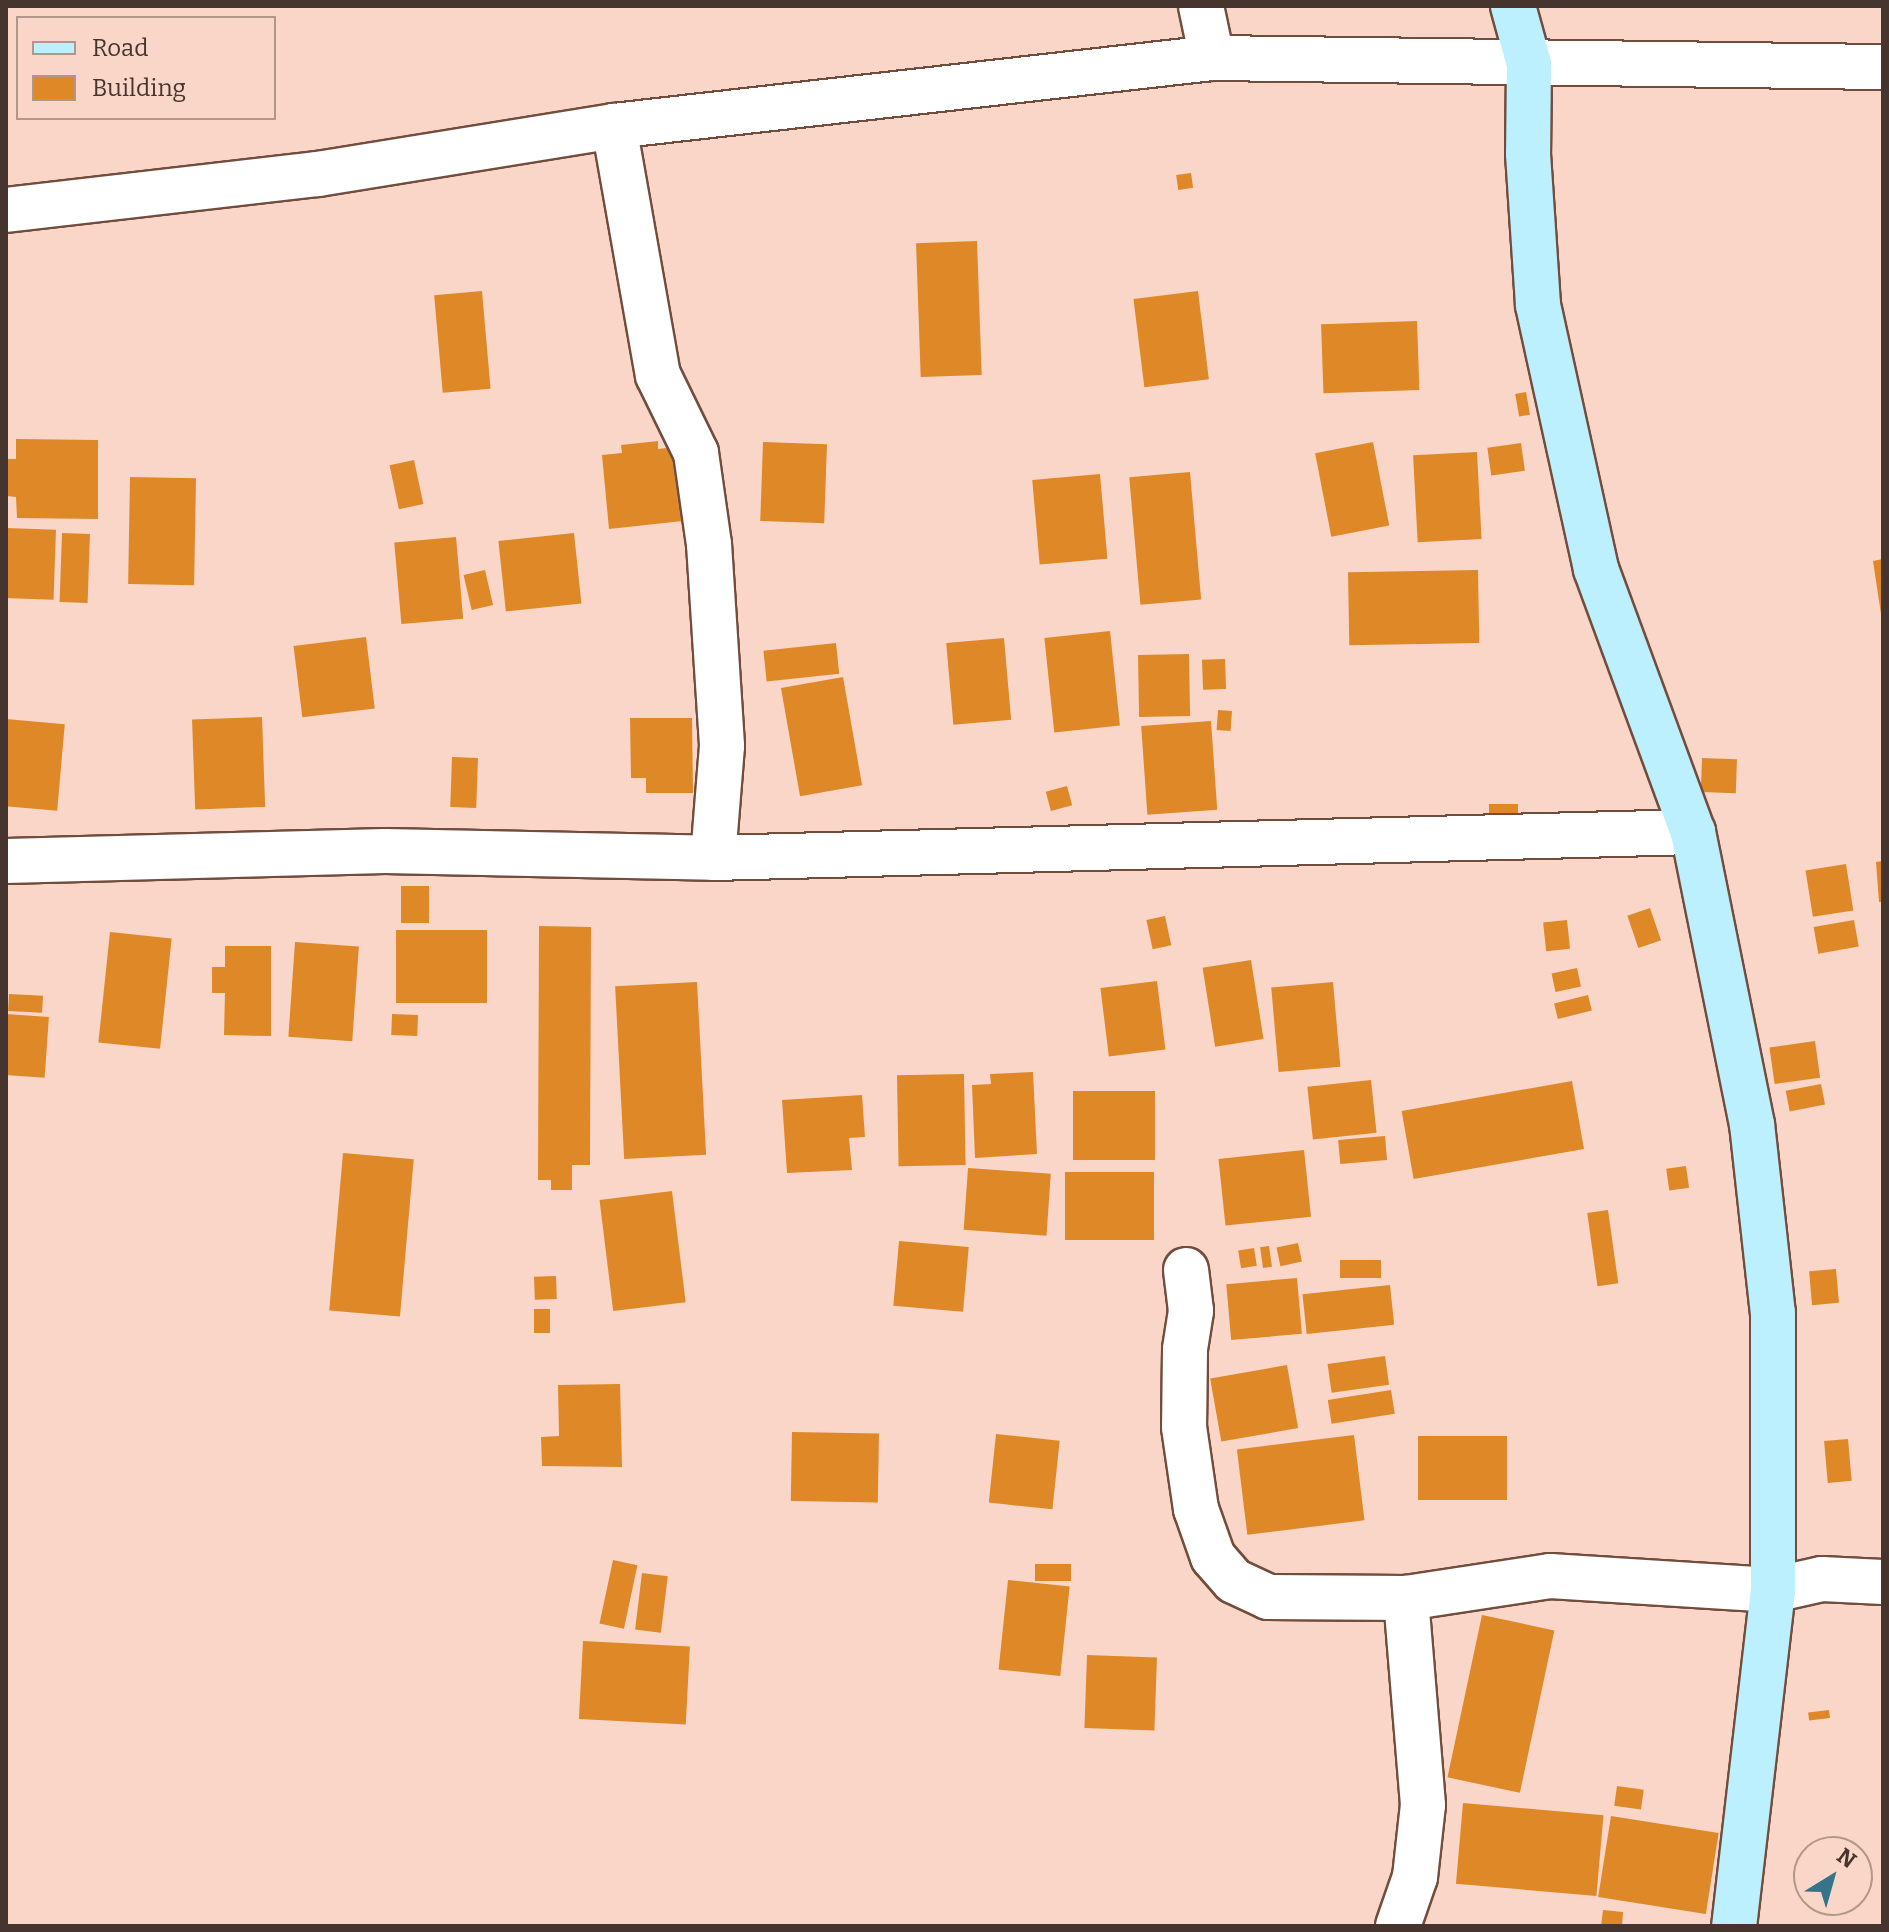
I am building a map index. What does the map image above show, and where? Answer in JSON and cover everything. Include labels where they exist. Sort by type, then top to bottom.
[{"type":"main road","points":[[1513,6],[1529,64],[1528,154],[1538,305],[1596,569],[1693,832],[1752,1124],[1773,1313],[1773,1590],[1734,1926]]},
{"type":"street","points":[[1201,6],[1212,58]]},
{"type":"street","points":[[6,210],[318,174],[614,126],[1212,58],[1529,64],[1846,63],[1883,67]]},
{"type":"street","points":[[614,126],[658,375],[696,453],[707,528],[722,746],[713,858]]},
{"type":"street","points":[[6,861],[385,851],[713,858],[1693,832]]},
{"type":"street","points":[[1186,1270],[1191,1311],[1185,1350],[1184,1427],[1196,1509],[1213,1557],[1234,1581],[1268,1597],[1406,1598],[1550,1576],[1773,1590],[1822,1579],[1883,1582]]},
{"type":"street","points":[[1398,1926],[1415,1877],[1423,1805],[1406,1598]]},
{"type":"building","points":[[1191,173],[1193,188],[1178,190],[1176,175]]},
{"type":"building","points":[[977,241],[982,375],[921,377],[916,243]]},
{"type":"building","points":[[482,291],[491,389],[443,393],[434,295]]},
{"type":"building","points":[[1198,291],[1209,379],[1144,387],[1133,299]]},
{"type":"building","points":[[1417,321],[1419,390],[1323,393],[1321,324]]},
{"type":"building","points":[[1526,392],[1530,415],[1519,417],[1515,394]]},
{"type":"building","points":[[16,439],[98,440],[98,519],[17,518],[16,497],[7,496],[7,459],[16,459]]},
{"type":"building","points":[[658,441],[658,449],[685,446],[692,520],[609,529],[602,455],[622,453],[621,445]]},
{"type":"building","points":[[763,442],[827,444],[824,523],[760,521]]},
{"type":"building","points":[[1373,442],[1389,525],[1331,537],[1315,453]]},
{"type":"building","points":[[1521,443],[1525,471],[1491,475],[1487,448]]},
{"type":"building","points":[[1477,452],[1482,539],[1418,542],[1413,455]]},
{"type":"building","points":[[414,460],[423,504],[399,509],[390,465]]},
{"type":"building","points":[[1190,472],[1201,600],[1140,605],[1129,477]]},
{"type":"building","points":[[1100,474],[1107,559],[1040,565],[1032,480]]},
{"type":"building","points":[[130,477],[196,478],[194,585],[128,584]]},
{"type":"building","points":[[6,528],[56,530],[54,600],[6,598]]},
{"type":"building","points":[[62,533],[90,534],[88,603],[60,602]]},
{"type":"building","points":[[574,533],[581,604],[506,612],[498,541]]},
{"type":"building","points":[[456,537],[463,619],[401,624],[394,542]]},
{"type":"building","points":[[1883,559],[1883,614],[1881,614],[1873,561]]},
{"type":"building","points":[[485,570],[493,605],[472,610],[464,575]]},
{"type":"building","points":[[1478,570],[1479,643],[1349,645],[1348,572]]},
{"type":"building","points":[[1110,631],[1120,725],[1054,732],[1044,638]]},
{"type":"building","points":[[366,637],[375,708],[302,717],[294,646]]},
{"type":"building","points":[[1004,638],[1011,720],[953,725],[946,643]]},
{"type":"building","points":[[836,643],[839,674],[767,681],[763,651]]},
{"type":"building","points":[[1189,654],[1190,716],[1139,717],[1138,655]]},
{"type":"building","points":[[1225,659],[1226,689],[1203,690],[1202,660]]},
{"type":"building","points":[[843,677],[862,785],[800,796],[781,688]]},
{"type":"building","points":[[1218,710],[1232,711],[1231,731],[1217,730]]},
{"type":"building","points":[[262,717],[265,807],[195,809],[192,719]]},
{"type":"building","points":[[630,718],[692,718],[693,793],[646,793],[646,778],[631,778]]},
{"type":"building","points":[[6,719],[65,724],[57,811],[6,806]]},
{"type":"building","points":[[1211,721],[1217,810],[1147,815],[1141,726]]},
{"type":"building","points":[[452,757],[478,758],[476,808],[450,807]]},
{"type":"building","points":[[1702,758],[1737,759],[1736,793],[1701,792]]},
{"type":"building","points":[[1067,786],[1072,805],[1051,811],[1046,792]]},
{"type":"building","points":[[1489,804],[1518,804],[1518,825],[1489,825]]},
{"type":"building","points":[[1883,861],[1883,902],[1879,902],[1876,862]]},
{"type":"building","points":[[1846,864],[1853,910],[1813,917],[1806,870]]},
{"type":"building","points":[[401,886],[429,886],[429,923],[401,923]]},
{"type":"building","points":[[1650,908],[1661,940],[1638,948],[1627,916]]},
{"type":"building","points":[[1165,916],[1171,945],[1153,949],[1146,920]]},
{"type":"building","points":[[1567,920],[1570,949],[1546,951],[1543,923]]},
{"type":"building","points":[[1854,920],[1859,947],[1818,954],[1814,927]]},
{"type":"building","points":[[539,926],[591,927],[590,1165],[572,1165],[572,1190],[551,1190],[551,1180],[538,1180]]},
{"type":"building","points":[[396,930],[487,930],[487,1003],[396,1003]]},
{"type":"building","points":[[110,932],[172,938],[160,1049],[98,1042]]},
{"type":"building","points":[[295,942],[359,946],[352,1041],[288,1037]]},
{"type":"building","points":[[225,946],[271,946],[271,1036],[224,1035],[225,993],[212,993],[212,967],[225,967]]},
{"type":"building","points":[[1251,960],[1264,1039],[1215,1047],[1203,968]]},
{"type":"building","points":[[1577,968],[1581,987],[1556,992],[1552,973]]},
{"type":"building","points":[[1157,981],[1165,1049],[1109,1056],[1100,988]]},
{"type":"building","points":[[697,982],[706,1155],[624,1159],[615,986]]},
{"type":"building","points":[[1333,982],[1340,1067],[1279,1072],[1271,987]]},
{"type":"building","points":[[9,994],[43,996],[42,1013],[8,1011]]},
{"type":"building","points":[[1588,995],[1592,1011],[1558,1019],[1554,1003]]},
{"type":"building","points":[[6,1014],[49,1017],[45,1078],[6,1075]]},
{"type":"building","points":[[392,1014],[418,1015],[417,1036],[391,1035]]},
{"type":"building","points":[[1815,1041],[1820,1078],[1775,1084],[1769,1047]]},
{"type":"building","points":[[1033,1072],[1037,1154],[975,1158],[972,1085],[991,1084],[990,1074]]},
{"type":"building","points":[[964,1074],[966,1165],[899,1166],[897,1075]]},
{"type":"building","points":[[1371,1080],[1377,1133],[1313,1139],[1307,1087]]},
{"type":"building","points":[[1572,1081],[1584,1149],[1414,1179],[1402,1111]]},
{"type":"building","points":[[1821,1084],[1825,1105],[1790,1111],[1786,1091]]},
{"type":"building","points":[[1073,1091],[1155,1091],[1155,1160],[1073,1160]]},
{"type":"building","points":[[862,1095],[865,1137],[849,1138],[852,1170],[787,1173],[782,1100]]},
{"type":"building","points":[[1385,1136],[1387,1160],[1340,1164],[1338,1140]]},
{"type":"building","points":[[1304,1150],[1311,1217],[1225,1226],[1218,1159]]},
{"type":"building","points":[[343,1153],[414,1159],[400,1317],[329,1310]]},
{"type":"building","points":[[1686,1166],[1689,1188],[1669,1191],[1666,1169]]},
{"type":"building","points":[[968,1168],[1051,1174],[1046,1236],[964,1230]]},
{"type":"building","points":[[1065,1172],[1154,1172],[1154,1240],[1065,1240]]},
{"type":"building","points":[[672,1191],[686,1302],[613,1311],[600,1200]]},
{"type":"building","points":[[1608,1210],[1618,1283],[1598,1286],[1587,1213]]},
{"type":"building","points":[[899,1241],[969,1247],[963,1312],[893,1306]]},
{"type":"building","points":[[1298,1243],[1302,1262],[1280,1266],[1276,1248]]},
{"type":"building","points":[[1269,1246],[1272,1267],[1263,1268],[1260,1247]]},
{"type":"building","points":[[1254,1248],[1257,1266],[1241,1268],[1238,1251]]},
{"type":"building","points":[[1340,1260],[1381,1260],[1381,1278],[1340,1278]]},
{"type":"building","points":[[1836,1269],[1839,1303],[1812,1305],[1809,1271]]},
{"type":"building","points":[[556,1276],[557,1299],[535,1300],[534,1277]]},
{"type":"building","points":[[1297,1278],[1302,1334],[1231,1340],[1226,1284]]},
{"type":"building","points":[[1390,1285],[1394,1325],[1307,1334],[1302,1294]]},
{"type":"building","points":[[534,1309],[550,1309],[550,1333],[534,1333]]},
{"type":"building","points":[[1385,1356],[1389,1385],[1332,1393],[1328,1364]]},
{"type":"building","points":[[1287,1365],[1298,1428],[1221,1442],[1210,1379]]},
{"type":"building","points":[[620,1384],[622,1467],[542,1466],[541,1437],[559,1436],[558,1385]]},
{"type":"building","points":[[1391,1390],[1395,1414],[1332,1424],[1328,1400]]},
{"type":"building","points":[[792,1432],[879,1434],[878,1503],[791,1501]]},
{"type":"building","points":[[996,1434],[1060,1441],[1052,1509],[989,1503]]},
{"type":"building","points":[[1354,1435],[1364,1520],[1247,1535],[1237,1449]]},
{"type":"building","points":[[1418,1436],[1507,1436],[1507,1500],[1418,1500]]},
{"type":"building","points":[[1848,1439],[1852,1481],[1828,1483],[1824,1441]]},
{"type":"building","points":[[613,1560],[637,1565],[624,1629],[599,1624]]},
{"type":"building","points":[[1035,1564],[1071,1564],[1071,1581],[1035,1581]]},
{"type":"building","points":[[642,1573],[668,1576],[661,1633],[635,1630]]},
{"type":"building","points":[[1008,1580],[1070,1586],[1060,1676],[999,1670]]},
{"type":"building","points":[[1482,1615],[1554,1630],[1520,1793],[1447,1777]]},
{"type":"building","points":[[583,1641],[690,1647],[686,1724],[579,1719]]},
{"type":"building","points":[[1087,1655],[1157,1657],[1154,1730],[1084,1728]]},
{"type":"building","points":[[1829,1710],[1830,1718],[1809,1720],[1808,1713]]},
{"type":"building","points":[[1617,1786],[1644,1790],[1641,1810],[1614,1806]]},
{"type":"building","points":[[1463,1803],[1603,1815],[1596,1896],[1456,1884]]},
{"type":"building","points":[[1611,1816],[1719,1833],[1706,1914],[1598,1897]]},
{"type":"building","points":[[1603,1910],[1623,1912],[1622,1926],[1601,1926]]}]
